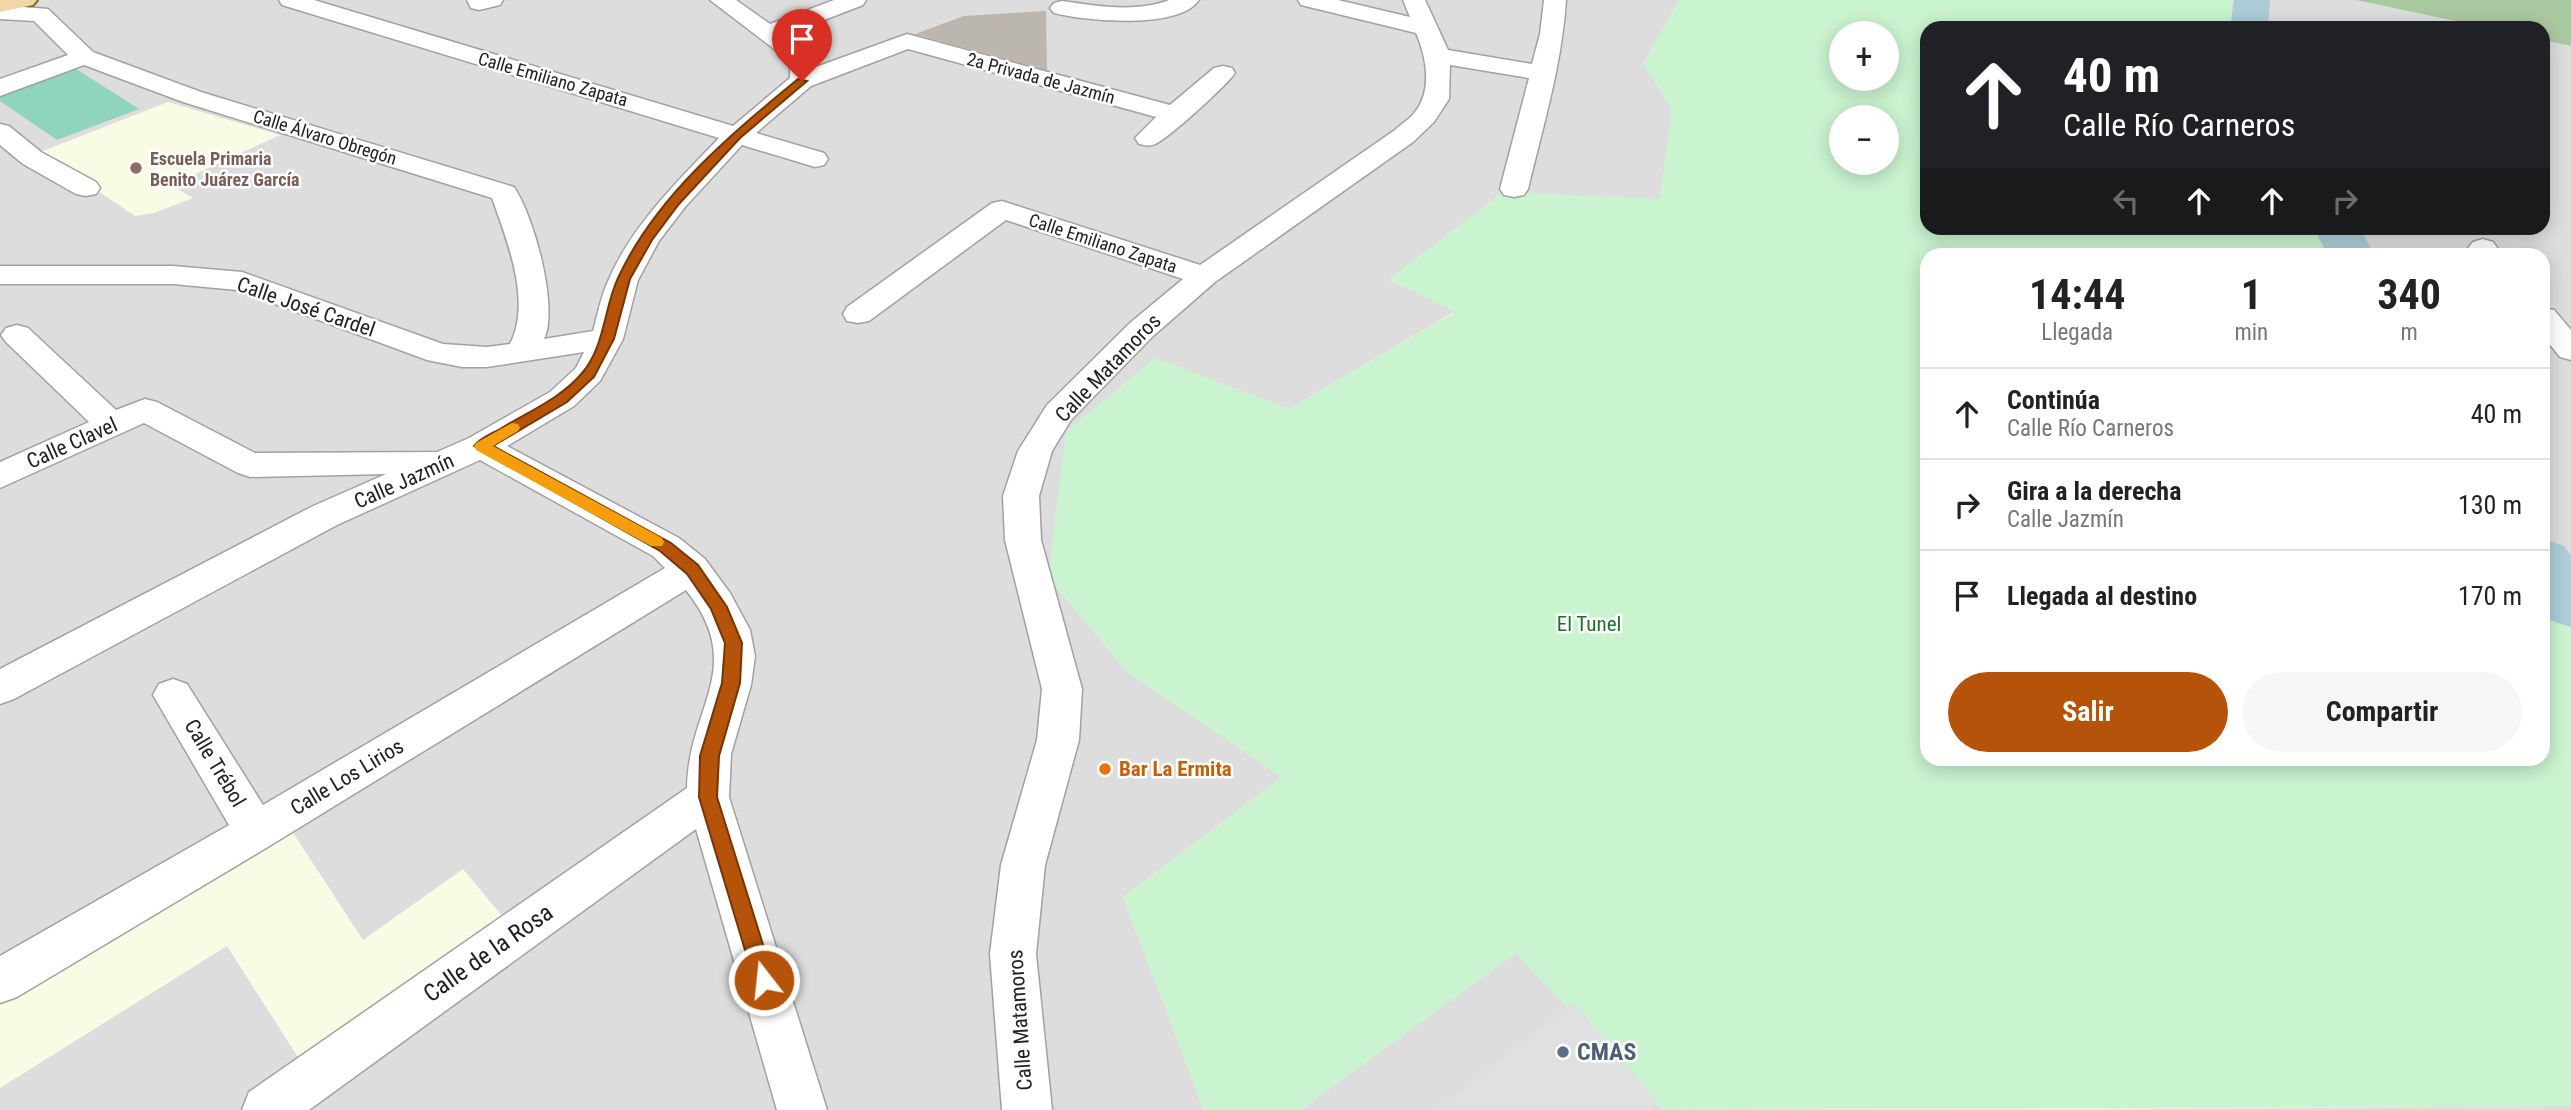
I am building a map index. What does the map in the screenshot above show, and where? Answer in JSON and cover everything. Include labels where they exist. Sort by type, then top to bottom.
[{"type":"main road","points":[[0,5],[25,0]]},
{"type":"street","name":"Calle Emiliano Zapata","points":[[290,0],[642,104],[815,159]]},
{"type":"street","points":[[721,0],[801,58],[804,68],[802,81]]},
{"type":"street","points":[[769,33],[855,0]]},
{"type":"street","points":[[1062,8],[1135,14],[1164,10],[1188,0]]},
{"type":"street","points":[[1309,0],[1426,28],[1544,73]]},
{"type":"street","points":[[1514,189],[1544,73],[1555,0]]},
{"type":"street","name":"Calle Álvaro Obregón","points":[[0,12],[40,14],[84,57],[192,97],[504,193],[528,258],[534,327],[521,352]]},
{"type":"street","name":"Calle Matamoros","points":[[1027,1110],[1013,954],[1023,865],[1058,740],[1062,689],[1023,540],[1021,496],[1035,451],[1059,413],[1142,330],[1204,276],[1404,136],[1425,117],[1436,99],[1426,28]]},
{"type":"street","name":"Calle Jazmín","points":[[0,688],[324,516],[481,446],[562,399],[589,374],[607,339],[624,279],[646,239],[675,201],[736,136],[802,81],[907,41]]},
{"type":"street","name":"2a Privada de Jazmín","points":[[907,41],[1176,115]]},
{"type":"street","points":[[0,88],[84,57]]},
{"type":"street","points":[[1148,138],[1223,73]]},
{"type":"street","points":[[0,132],[32,158],[86,188]]},
{"type":"street","name":"Calle Emiliano Zapata","points":[[858,314],[1002,209],[1204,276]]},
{"type":"street","name":"Calle José Cardel","points":[[0,275],[173,275],[231,280],[438,353],[475,357],[607,339]]},
{"type":"street","points":[[2550,325],[2571,350]]},
{"type":"street","points":[[17,335],[112,425]]},
{"type":"street","name":"Calle Clavel","points":[[0,476],[145,410],[250,465],[447,462]]},
{"type":"street","points":[[481,446],[666,547],[692,569],[719,607],[734,643],[731,683],[709,756],[708,797],[802,1110]]},
{"type":"street","name":"Calle Los Lirios","points":[[0,981],[256,832],[692,569]]},
{"type":"street","name":"Calle Trébol","points":[[173,695],[256,832]]},
{"type":"street","name":"Calle de la Rosa","points":[[267,1110],[708,797]]},
{"type":"shaded area","points":[[0,0],[1679,0],[1643,64],[1672,109],[1660,200],[1503,192],[1390,280],[1455,311],[1289,409],[1155,358],[1126,671],[1282,777],[1123,897],[1204,1110],[0,1110]]},
{"type":"shaded area","points":[[2231,0],[2356,0],[2455,21],[2232,21]]},
{"type":"shaded area","points":[[2550,42],[2571,46],[2571,624],[2550,572],[2550,248],[2355,248],[2346,235],[2550,235]]},
{"type":"shaded area","name":"Escuela Primaria Benito Juárez García","points":[[168,102],[280,135],[171,185],[193,198],[154,213],[135,216],[40,152]]},
{"type":"shaded area","points":[[288,825],[363,940],[463,869],[507,922],[303,1065],[227,946],[0,1088],[0,998]]},
{"type":"shaded area","points":[[1516,953],[1663,1110],[1300,1110]]},
{"type":"shaded area","name":"CMAS","points":[[1573,1002],[1658,1102],[1649,1110],[1437,1110]]},
{"type":"shaded area","points":[[2571,1106],[2571,1110],[2069,1110]]},
{"type":"green space","name":"El Tunel","points":[[1679,0],[2231,0],[2232,21],[1920,21],[1920,235],[2346,235],[2355,248],[1920,248],[1920,766],[2550,766],[2550,572],[2571,624],[2571,1106],[1663,1110],[1516,953],[1300,1110],[1204,1110],[1123,897],[1282,777],[1126,671],[1048,578],[1066,431],[1155,358],[1289,409],[1455,312],[1389,279],[1503,192],[1660,199],[1672,109],[1643,64]]},
{"type":"green space","points":[[2356,0],[2571,0],[2571,46],[2550,42],[2550,21],[2455,21]]},
{"type":"green space","points":[[70,65],[139,109],[57,140],[0,101],[0,91]]},
{"type":"building","points":[[1045,12],[1046,69],[918,34],[964,17]]},
{"type":"waterway","points":[[2250,21],[2252,0]]},
{"type":"waterway","points":[[2341,235],[2348,248]]},
{"type":"waterway","points":[[2550,572],[2571,604]]},
{"type":"slow traffic","points":[[512,428],[481,446],[656,542]]},
{"type":"place","name":"Escuela Primaria Benito Juárez García","points":[[136,168]]},
{"type":"place","name":"Bar La Ermita","points":[[1105,769]]},
{"type":"place","name":"CMAS","points":[[1563,1052]]},
{"type":"route","points":[[764,980],[708,797],[709,756],[731,683],[734,643],[719,607],[692,569],[666,547],[481,446],[562,399],[589,374],[607,339],[624,279],[646,239],[675,201],[736,136],[802,81]]}]
